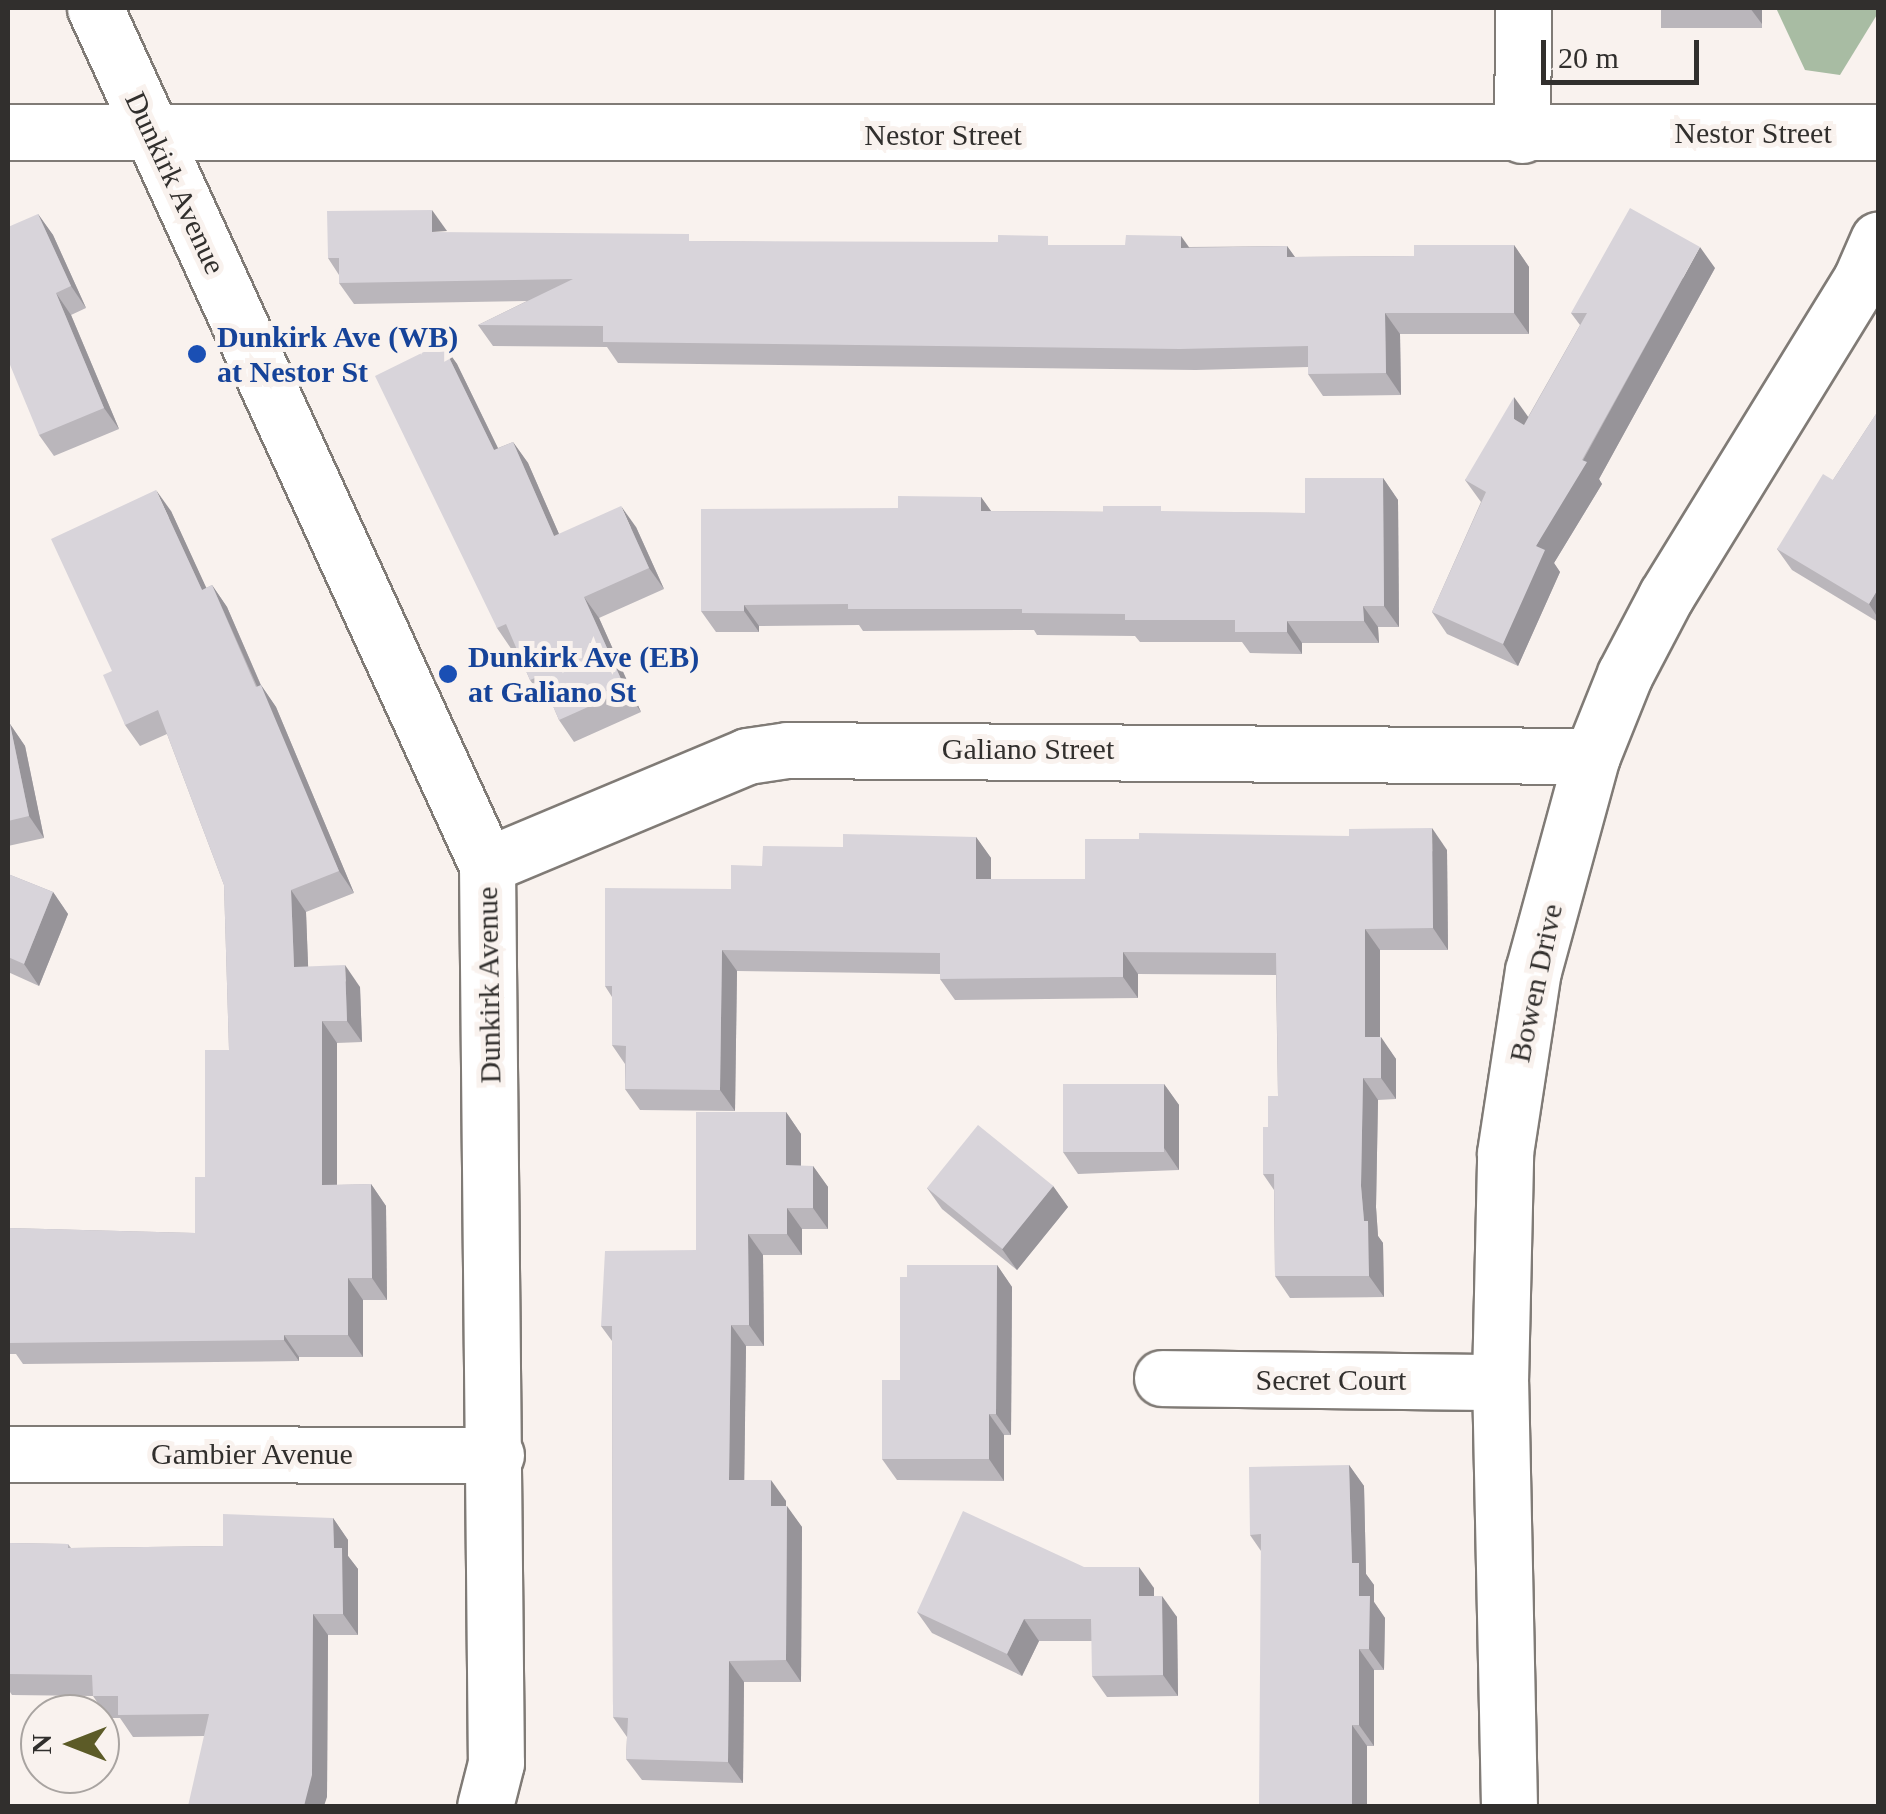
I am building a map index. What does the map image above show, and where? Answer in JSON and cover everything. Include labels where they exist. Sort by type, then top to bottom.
[{"type":"street","name":"Dunkirk Avenue","points":[[95,8],[487,865],[496,1455],[496,1763],[484,1806]]},
{"type":"street","points":[[1522,8],[1522,134]]},
{"type":"street","name":"Nestor Street","points":[[8,132],[1878,132]]},
{"type":"street","name":"Bowen Drive","points":[[1509,1806],[1500,1382],[1505,1152],[1533,971],[1592,756],[1624,674],[1666,596],[1861,278],[1878,240]]},
{"type":"street","name":"Galiano Street","points":[[487,865],[747,756],[786,750],[1592,756]]},
{"type":"street","name":"Secret Court","points":[[1162,1378],[1500,1382]]},
{"type":"street","name":"Gambier Avenue","points":[[8,1454],[496,1455]]},
{"type":"green space","points":[[1776,8],[1878,8],[1878,13],[1840,75],[1805,70]]},
{"type":"building","points":[[1630,208],[1700,247],[1582,460],[1587,462],[1536,546],[1545,550],[1503,644],[1432,612],[1486,492],[1465,480],[1514,397],[1514,419],[1524,425],[1587,313],[1571,313]]},
{"type":"building","points":[[432,210],[432,232],[689,234],[689,241],[998,242],[998,235],[1048,236],[1048,245],[1125,245],[1126,235],[1181,236],[1181,248],[1287,246],[1287,257],[1414,256],[1414,245],[1514,245],[1514,313],[1385,313],[1386,373],[1308,374],[1308,346],[1180,349],[603,342],[603,326],[478,325],[573,279],[339,283],[339,258],[328,258],[327,211]]},
{"type":"building","points":[[38,214],[71,286],[56,293],[104,408],[39,435],[8,360],[8,227]]},
{"type":"building","points":[[442,343],[494,450],[513,442],[554,536],[621,506],[649,568],[584,597],[626,690],[559,720],[540,676],[530,680],[506,624],[497,628],[375,376]]},
{"type":"building","points":[[1878,411],[1878,589],[1869,604],[1777,549],[1823,474],[1833,480]]},
{"type":"building","points":[[1305,478],[1383,478],[1384,606],[1363,606],[1364,621],[1287,621],[1287,632],[1235,632],[1235,620],[1125,620],[1125,614],[1022,613],[1022,609],[848,609],[848,604],[744,605],[744,611],[701,611],[701,509],[898,508],[898,496],[981,497],[981,511],[1103,512],[1103,506],[1161,506],[1161,511],[1305,513]]},
{"type":"building","points":[[156,490],[202,590],[212,585],[256,687],[261,685],[339,871],[291,890],[294,967],[345,965],[347,1021],[322,1021],[322,1185],[371,1184],[372,1278],[348,1278],[348,1335],[284,1335],[284,1340],[8,1343],[8,1228],[195,1233],[195,1177],[205,1177],[205,1050],[229,1050],[224,885],[158,710],[125,725],[103,675],[112,671],[51,539]]},
{"type":"building","points":[[8,725],[29,816],[8,821]]},
{"type":"building","points":[[1432,828],[1433,928],[1365,929],[1365,1037],[1381,1037],[1381,1078],[1363,1078],[1361,1186],[1364,1221],[1368,1221],[1369,1276],[1275,1276],[1274,1174],[1263,1174],[1263,1127],[1268,1127],[1268,1096],[1278,1096],[1276,953],[1123,952],[1123,977],[940,979],[940,953],[722,950],[720,1090],[625,1089],[626,1046],[612,1045],[612,986],[605,986],[605,888],[731,889],[731,865],[762,866],[763,846],[843,847],[843,834],[976,837],[976,879],[1085,879],[1085,839],[1139,839],[1139,833],[1349,836],[1349,829]]},
{"type":"building","points":[[8,874],[53,892],[24,964],[8,957]]},
{"type":"building","points":[[1063,1084],[1164,1084],[1164,1152],[1063,1152]]},
{"type":"building","points":[[696,1112],[786,1112],[786,1165],[813,1166],[813,1208],[787,1208],[787,1234],[748,1234],[749,1325],[731,1325],[729,1480],[771,1480],[771,1506],[787,1506],[786,1660],[729,1661],[728,1762],[626,1759],[628,1718],[613,1717],[612,1326],[601,1326],[605,1251],[696,1250]]},
{"type":"building","points":[[978,1125],[1053,1186],[1002,1249],[927,1188]]},
{"type":"building","points":[[907,1265],[997,1265],[996,1414],[989,1414],[989,1459],[882,1459],[882,1380],[900,1380],[900,1277],[907,1277]]},
{"type":"building","points":[[1349,1465],[1352,1563],[1359,1563],[1359,1596],[1370,1596],[1369,1649],[1359,1649],[1359,1725],[1352,1725],[1352,1806],[1259,1806],[1261,1534],[1250,1535],[1249,1467]]},
{"type":"building","points":[[963,1511],[1084,1567],[1139,1567],[1139,1596],[1162,1596],[1163,1675],[1092,1676],[1091,1619],[1024,1619],[1007,1654],[917,1612]]},
{"type":"building","points":[[223,1514],[333,1518],[334,1548],[342,1548],[343,1614],[313,1614],[312,1775],[304,1806],[188,1806],[209,1714],[120,1715],[120,1694],[93,1694],[92,1675],[8,1674],[8,1543],[68,1544],[68,1548],[223,1546]]},
{"type":"place","name":"Dunkirk Ave (WB) at Nestor St","points":[[197,354]]},
{"type":"place","name":"Dunkirk Ave (EB) at Galiano St","points":[[448,674]]}]
